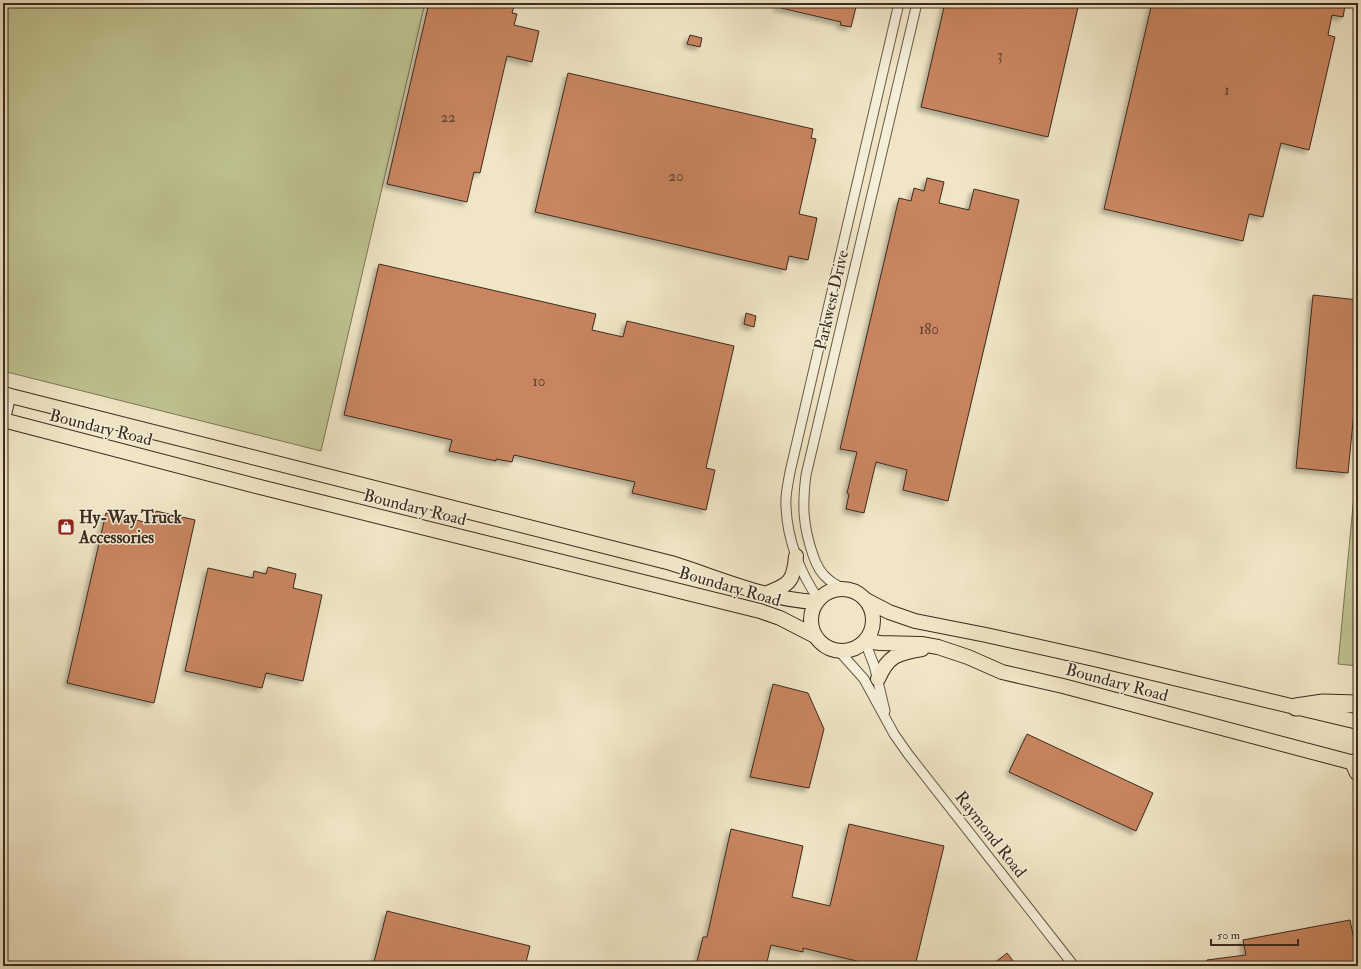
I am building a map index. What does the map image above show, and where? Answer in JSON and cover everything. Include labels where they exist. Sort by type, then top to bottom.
[{"type":"highway","points":[[1296,707],[1323,703],[1358,704]]},
{"type":"main road","name":"Boundary Road","points":[[6,394],[664,561],[765,594],[788,599],[818,601]]},
{"type":"main road","name":"Boundary Road","points":[[3,421],[267,489],[746,607],[780,618],[815,636]]},
{"type":"main road","points":[[765,594],[783,588],[789,582],[794,572],[796,556]]},
{"type":"main road","points":[[847,589],[858,593],[866,600],[872,611],[874,624],[866,641],[854,650],[839,651],[825,646],[815,636],[811,617],[818,601],[825,594],[834,590],[847,589]]},
{"type":"main road","name":"Boundary Road","points":[[866,600],[889,612],[915,621],[1094,659],[1358,722]]},
{"type":"main road","name":"Boundary Road","points":[[866,641],[880,643],[906,643],[938,647],[968,657],[1002,672],[1063,686],[1357,766]]},
{"type":"main road","points":[[878,679],[883,668],[894,657],[903,652],[938,647]]},
{"type":"street","name":"Parkwest Drive","points":[[818,601],[796,556],[788,530],[786,495],[790,472],[899,3]]},
{"type":"street","name":"Parkwest Drive","points":[[847,589],[836,585],[827,579],[821,572],[815,561],[807,539],[803,509],[806,475],[917,3]]},
{"type":"street","points":[[828,308],[844,312]]},
{"type":"street","points":[[3,421],[6,394]]},
{"type":"street","name":"Raymond Road","points":[[866,641],[878,679],[887,719]]},
{"type":"street","name":"Raymond Road","points":[[839,651],[864,679],[894,734],[908,754],[1074,966]]},
{"type":"green space","points":[[3,3],[425,3],[321,451],[3,371]]},
{"type":"green space","points":[[1358,453],[1358,666],[1338,664]]},
{"type":"building","points":[[429,3],[515,3],[512,13],[517,14],[514,25],[539,31],[532,62],[507,56],[480,173],[474,172],[467,202],[387,184]]},
{"type":"building","points":[[777,3],[857,3],[851,27],[840,25],[841,22],[777,7]]},
{"type":"building","points":[[945,3],[1079,3],[1048,137],[921,107]]},
{"type":"building","points":[[1152,3],[1331,3],[1345,6],[1343,17],[1332,15],[1328,35],[1335,37],[1309,150],[1281,143],[1263,217],[1249,214],[1243,241],[1104,209]]},
{"type":"building","points":[[690,35],[702,38],[700,47],[687,44]]},
{"type":"building","points":[[568,73],[813,129],[811,138],[816,139],[799,214],[817,218],[808,260],[789,256],[786,270],[535,212]]},
{"type":"building","points":[[927,178],[944,182],[939,203],[969,210],[974,189],[1019,200],[948,501],[903,490],[907,470],[876,462],[864,513],[846,509],[849,494],[847,493],[857,452],[840,449],[899,198],[911,201],[914,188],[924,191]]},
{"type":"building","points":[[379,264],[596,314],[592,330],[623,337],[627,321],[734,346],[706,468],[715,470],[706,510],[632,493],[635,482],[514,455],[512,462],[496,459],[496,461],[449,451],[452,440],[344,415]]},
{"type":"building","points":[[1313,295],[1358,300],[1358,371],[1348,473],[1296,468]]},
{"type":"building","points":[[746,313],[756,316],[754,327],[744,324]]},
{"type":"building","points":[[156,511],[195,520],[154,703],[67,683],[106,513],[153,524]]},
{"type":"building","points":[[268,567],[296,574],[293,588],[322,595],[303,681],[266,673],[262,688],[185,671],[208,568],[253,578],[254,571],[266,574]]},
{"type":"building","points":[[773,684],[808,693],[824,729],[809,788],[750,777]]},
{"type":"building","points":[[1027,734],[1153,793],[1136,831],[1009,772]]},
{"type":"building","points":[[849,824],[944,846],[915,966],[877,966],[803,948],[803,952],[771,945],[766,966],[696,966],[703,937],[707,937],[731,829],[803,846],[792,897],[830,906]]},
{"type":"building","points":[[387,911],[530,946],[525,966],[373,966]]},
{"type":"building","points":[[1350,920],[1358,966],[1208,966],[1207,960],[1246,955],[1243,940]]},
{"type":"building","points":[[1007,953],[1017,966],[991,966]]},
{"type":"place","name":"Hy-Way Truck Accessories","points":[[66,527]]}]
